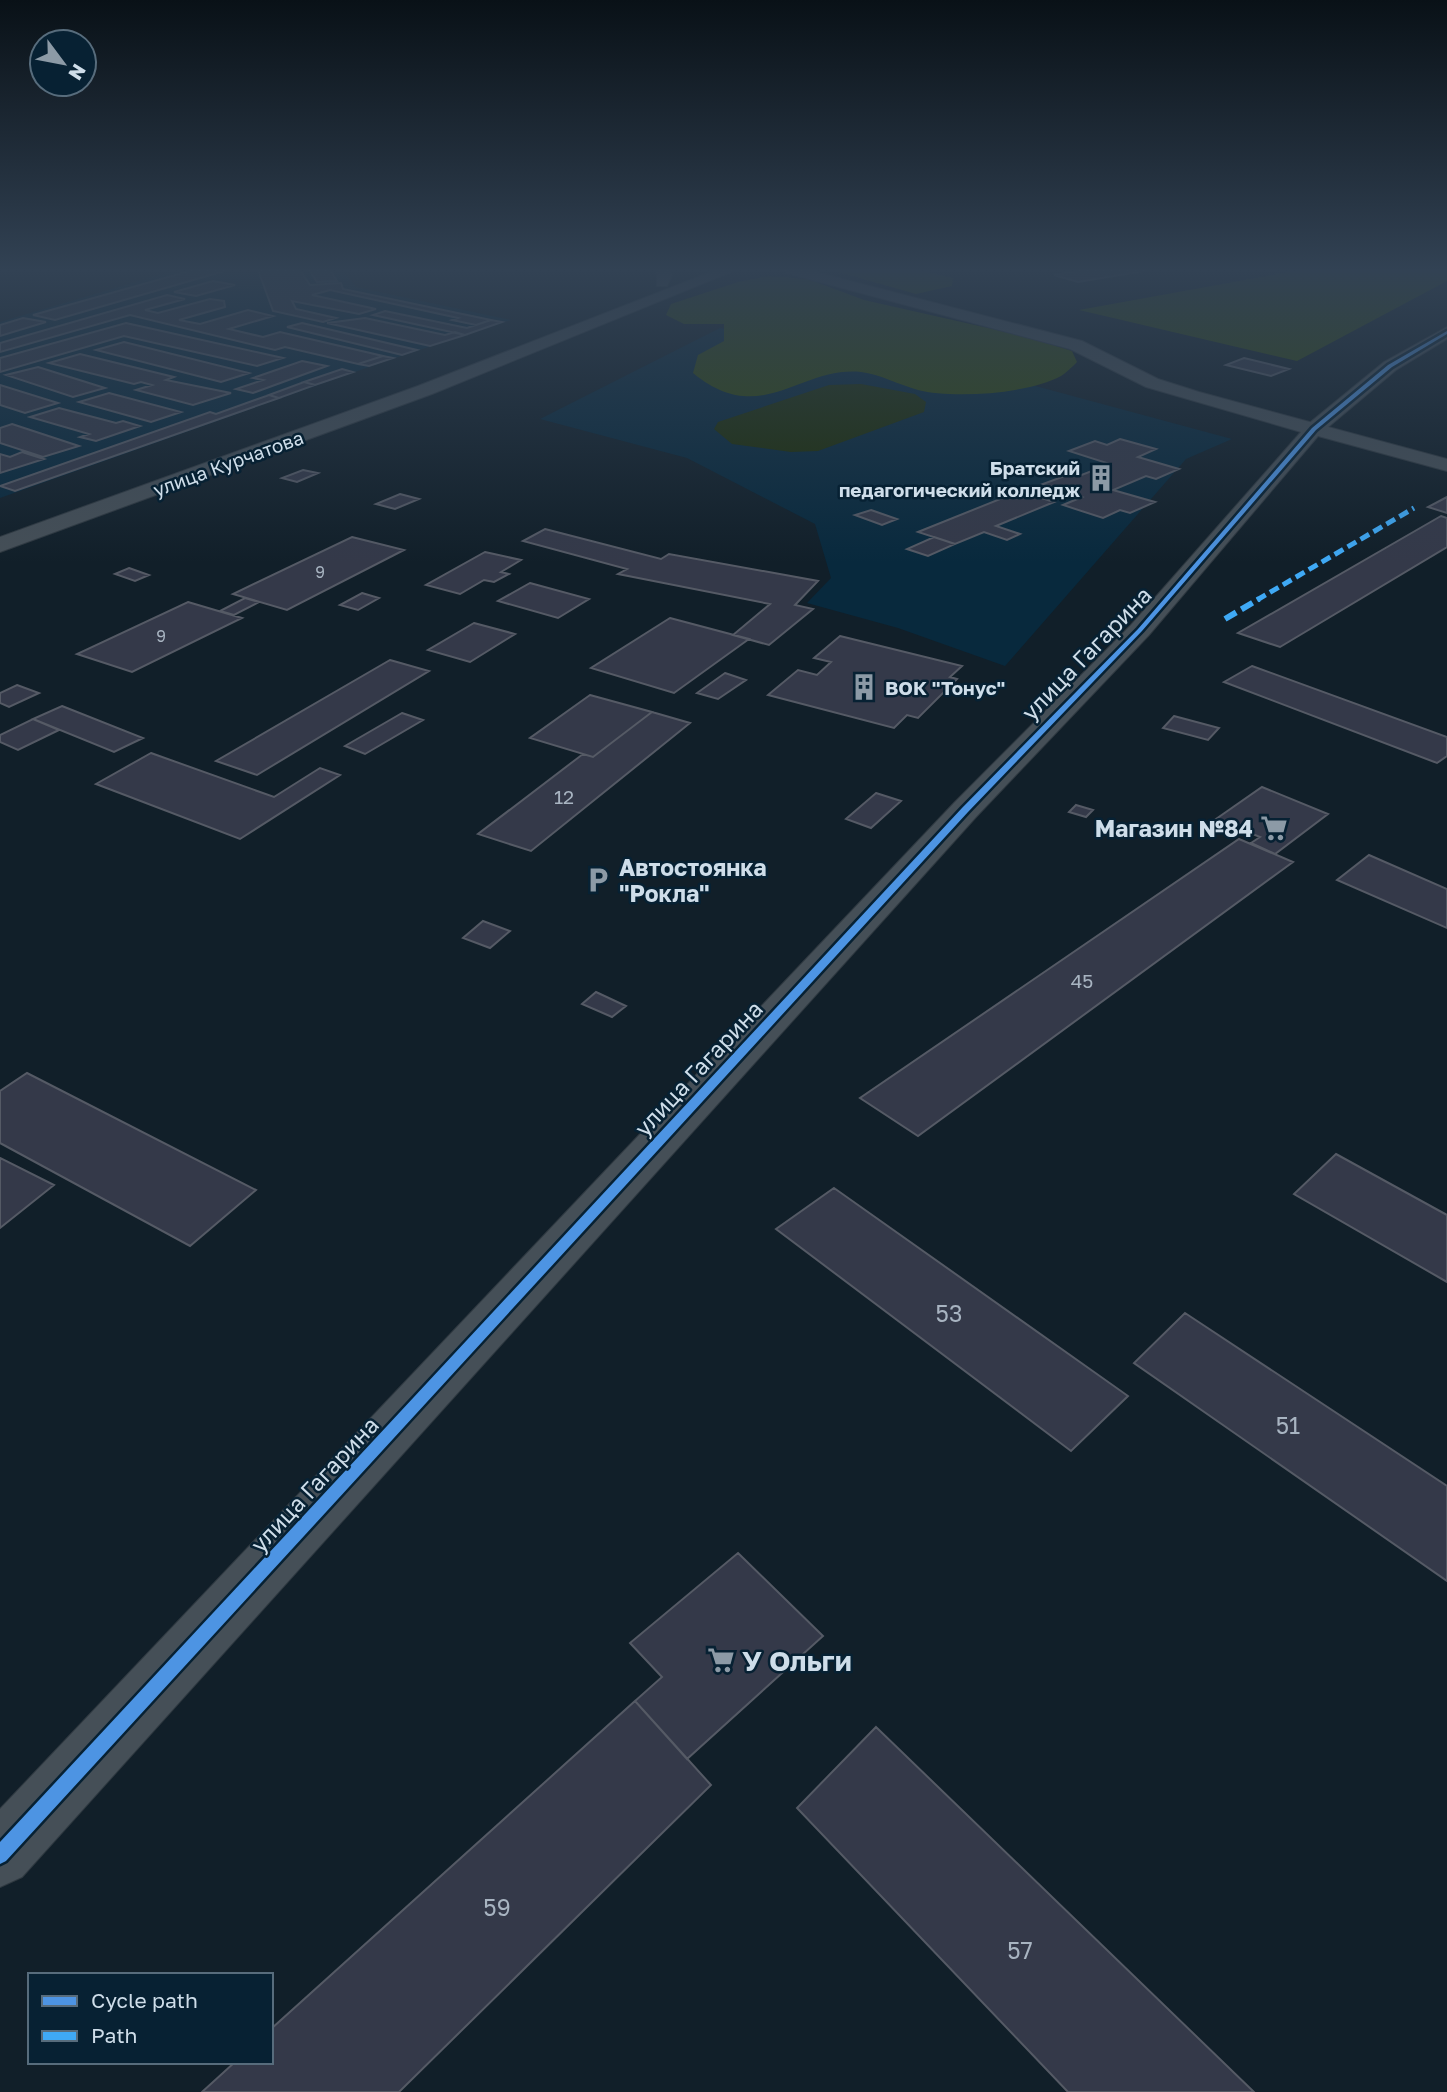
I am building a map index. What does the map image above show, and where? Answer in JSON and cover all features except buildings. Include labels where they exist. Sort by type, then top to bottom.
[{"type":"street","points":[[0,538],[441,368]]},
{"type":"street","name":"улица Курчатова","points":[[0,545],[482,368]]},
{"type":"street","points":[[1121,368],[1152,383],[1447,465]]},
{"type":"street","name":"улица Гагарина","points":[[0,1856],[965,810],[1140,630],[1314,429],[1388,368]]},
{"type":"street","points":[[399,385],[425,390]]},
{"type":"shaded area","points":[[0,368],[367,368],[0,498]]},
{"type":"shaded area","points":[[642,368],[958,368],[984,372],[1232,439],[1186,459],[1005,666],[898,628],[807,603],[831,578],[815,524],[687,458],[540,419]]},
{"type":"green space","points":[[694,368],[1071,368],[1063,375],[1030,387],[970,394],[918,390],[861,372],[818,377],[760,396],[739,396],[717,389],[693,373]]},
{"type":"green space","points":[[861,384],[915,394],[926,402],[924,412],[818,451],[791,452],[732,444],[714,429],[718,422],[829,385]]},
{"type":"marked path","points":[[1225,619],[1414,508]]},
{"type":"cycle path","points":[[0,1855],[965,810],[1140,630],[1314,429],[1388,368]]},
{"type":"place","name":"Братский педагогический колледж","points":[[1101,478]]},
{"type":"place","name":"ВОК \"Тонус\"","points":[[864,687]]},
{"type":"place","name":"Магазин №84","points":[[1274,828]]},
{"type":"place","name":"Автостоянка \"Рокла\"","points":[[598,880]]},
{"type":"place","name":"У Ольги","points":[[721,1660]]}]
